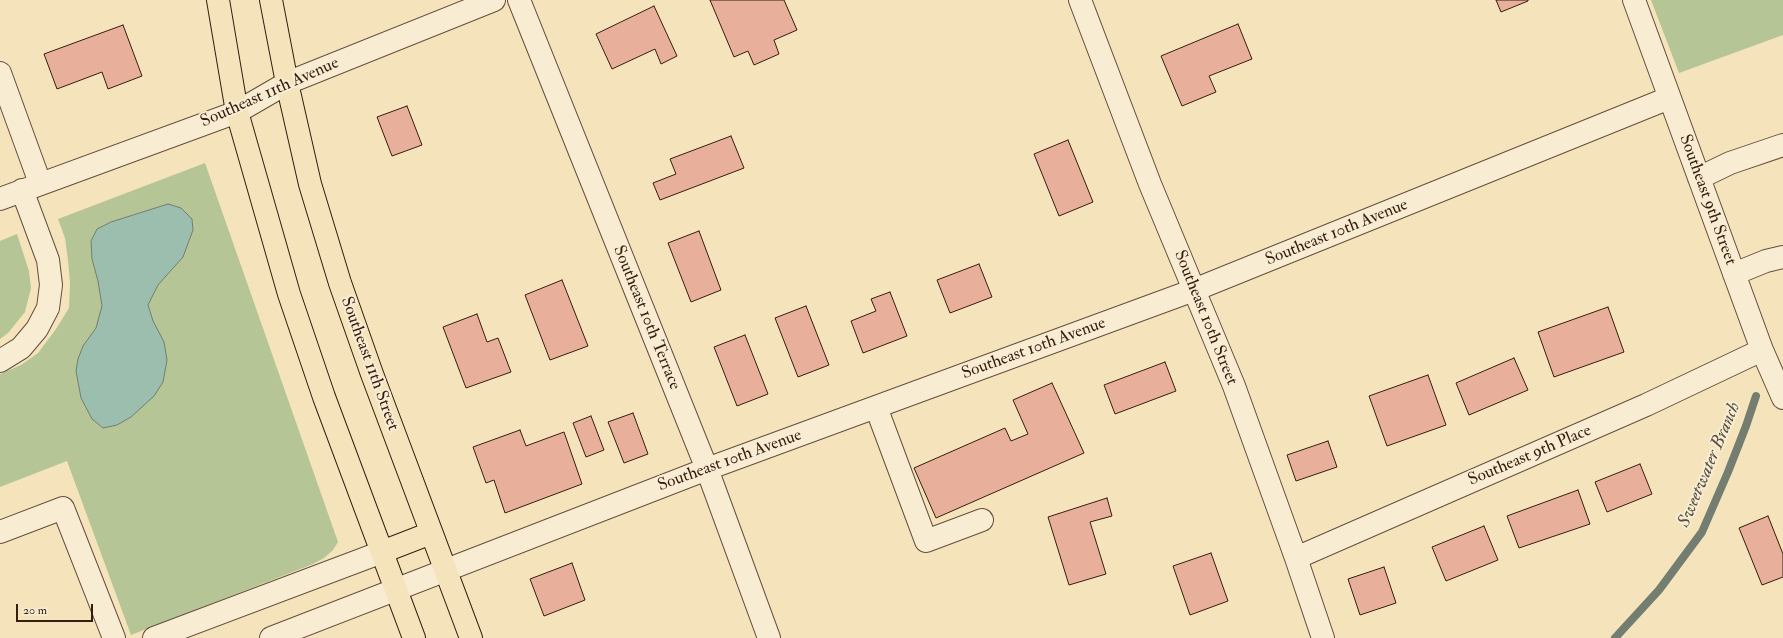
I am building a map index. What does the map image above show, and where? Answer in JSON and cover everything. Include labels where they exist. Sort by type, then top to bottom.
[{"type":"highway","points":[[218,0],[236,112],[289,294],[324,397],[414,638]]},
{"type":"highway","name":"Southeast 11th Street","points":[[271,0],[287,83],[310,184],[340,284],[444,570],[471,638]]},
{"type":"highway","points":[[382,552],[431,533]]},
{"type":"street","name":"Southeast 11th Avenue","points":[[0,199],[236,112],[287,83],[494,0]]},
{"type":"street","name":"Southeast 10th Terrace","points":[[519,0],[707,469],[769,638]]},
{"type":"street","name":"Southeast 10th Street","points":[[1080,0],[1147,177],[1234,386],[1323,638]]},
{"type":"street","name":"Southeast 9th Street","points":[[1634,0],[1762,350],[1783,398]]},
{"type":"street","points":[[0,73],[31,187],[48,260],[51,285],[48,308],[37,329],[21,348],[0,361]]},
{"type":"street","name":"Southeast 10th Avenue","points":[[271,638],[707,469],[1194,290],[1669,98]]},
{"type":"street","points":[[1698,178],[1730,163],[1783,145]]},
{"type":"street","points":[[1734,274],[1766,261],[1783,257]]},
{"type":"street","name":"Southeast 9th Place","points":[[1296,558],[1646,405],[1762,350]]},
{"type":"street","points":[[876,407],[926,541],[982,520]]},
{"type":"street","points":[[0,532],[63,508],[114,638]]},
{"type":"street","points":[[154,638],[197,630],[382,552]]},
{"type":"green space","points":[[1651,0],[1783,0],[1783,35],[1679,73]]},
{"type":"green space","points":[[205,163],[338,542],[333,550],[324,558],[313,564],[131,635],[67,461],[0,487],[0,374],[21,365],[38,353],[56,329],[69,308],[70,283],[68,260],[65,238],[58,219]]},
{"type":"green space","points":[[17,234],[29,271],[31,288],[25,312],[8,333],[0,339],[0,241]]},
{"type":"shaded area","points":[[168,204],[181,208],[192,219],[193,230],[183,257],[158,285],[148,305],[153,321],[164,342],[167,360],[163,382],[154,396],[131,417],[117,425],[103,428],[92,419],[81,398],[76,371],[78,359],[83,346],[96,328],[102,306],[98,281],[92,259],[91,241],[97,229],[111,222]]},
{"type":"building","points":[[710,0],[784,0],[797,30],[774,40],[779,54],[754,65],[748,51],[734,57]]},
{"type":"building","points":[[1496,0],[1528,0],[1528,1],[1501,12]]},
{"type":"building","points":[[654,6],[677,56],[661,64],[655,49],[612,69],[596,34]]},
{"type":"building","points":[[1238,24],[1252,59],[1209,76],[1216,92],[1182,106],[1161,56]]},
{"type":"building","points":[[123,25],[142,76],[108,89],[102,72],[57,89],[44,54]]},
{"type":"building","points":[[407,106],[422,145],[392,156],[377,117]]},
{"type":"building","points":[[731,136],[744,168],[660,200],[653,183],[676,174],[670,159]]},
{"type":"building","points":[[1068,140],[1093,202],[1059,216],[1034,154]]},
{"type":"building","points":[[699,231],[721,290],[691,302],[668,243]]},
{"type":"building","points":[[979,264],[992,297],[950,313],[937,280]]},
{"type":"building","points":[[562,280],[588,346],[550,360],[525,295]]},
{"type":"building","points":[[890,292],[907,336],[863,353],[851,321],[876,311],[871,299]]},
{"type":"building","points":[[806,306],[829,365],[798,377],[775,318]]},
{"type":"building","points":[[1608,307],[1624,352],[1554,377],[1538,332]]},
{"type":"building","points":[[477,314],[487,342],[498,338],[511,372],[466,388],[443,327]]},
{"type":"building","points":[[745,335],[768,394],[737,406],[714,347]]},
{"type":"building","points":[[1514,358],[1528,390],[1469,415],[1456,383]]},
{"type":"building","points":[[1165,362],[1176,391],[1115,414],[1104,385]]},
{"type":"building","points":[[1428,375],[1446,425],[1387,446],[1369,396]]},
{"type":"building","points":[[1052,383],[1084,453],[936,518],[914,468],[1005,428],[1011,441],[1028,434],[1013,400]]},
{"type":"building","points":[[633,413],[648,454],[624,463],[608,422]]},
{"type":"building","points":[[591,416],[604,450],[586,457],[573,423]]},
{"type":"building","points":[[520,430],[526,446],[564,432],[582,484],[505,513],[494,480],[486,483],[473,447]]},
{"type":"building","points":[[1328,441],[1337,467],[1296,481],[1287,455]]},
{"type":"building","points":[[1640,464],[1652,494],[1607,512],[1595,482]]},
{"type":"building","points":[[1578,490],[1590,524],[1519,548],[1507,516]]},
{"type":"building","points":[[1107,498],[1112,516],[1090,522],[1106,574],[1069,585],[1048,517]]},
{"type":"building","points":[[1768,516],[1783,554],[1783,577],[1762,585],[1739,528]]},
{"type":"building","points":[[1484,526],[1498,560],[1446,581],[1432,547]]},
{"type":"building","points":[[1211,553],[1228,601],[1190,615],[1173,566]]},
{"type":"building","points":[[572,563],[585,600],[544,616],[530,579]]},
{"type":"building","points":[[1384,567],[1396,603],[1360,615],[1348,579]]},
{"type":"waterway","name":"Sweetwater Branch","points":[[1615,638],[1659,590],[1702,532],[1728,472],[1756,396]]}]
